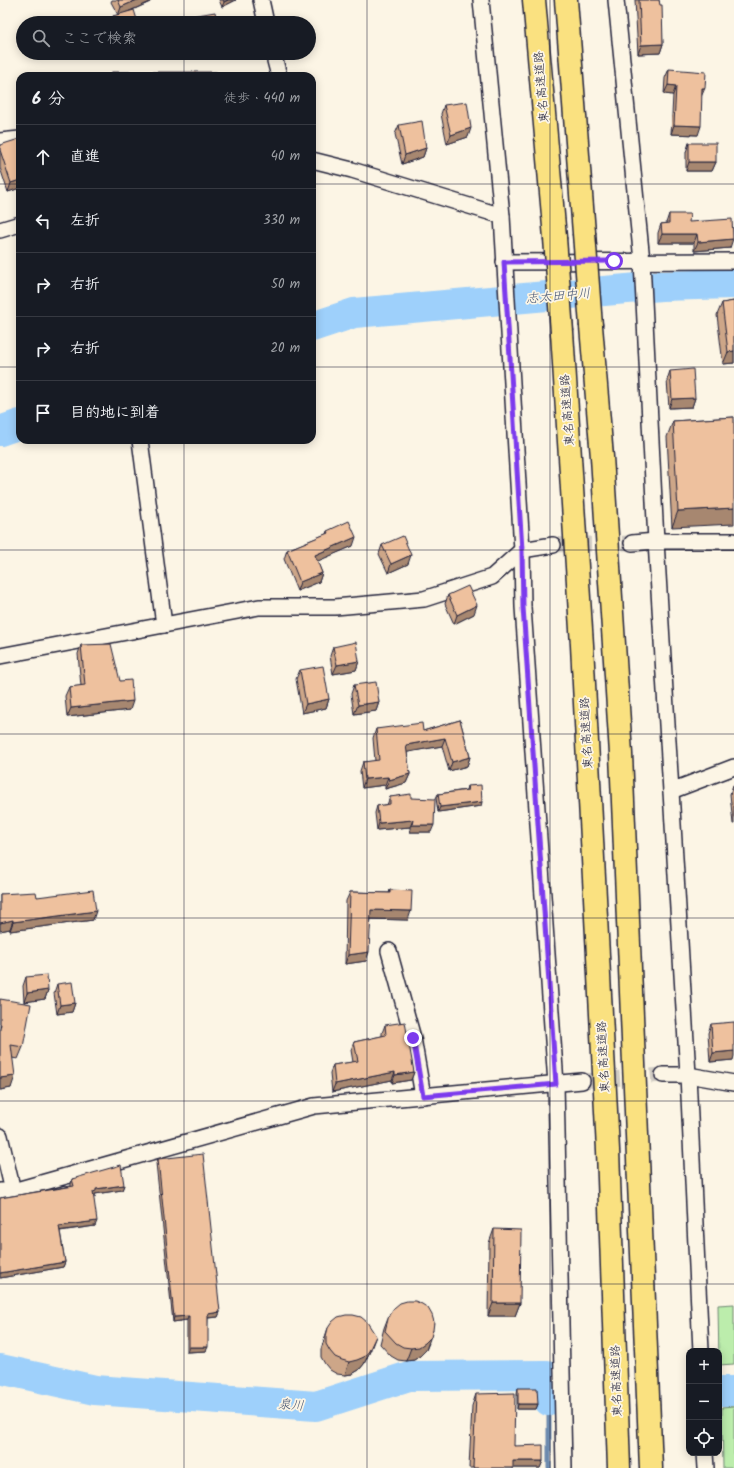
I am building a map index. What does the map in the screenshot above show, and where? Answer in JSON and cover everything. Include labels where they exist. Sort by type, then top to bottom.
[{"type":"highway","name":"東名高速道路","points":[[534,0],[562,332],[582,645],[608,1150],[619,1468]]},
{"type":"highway","points":[[566,0],[602,457],[621,754],[651,1468]]},
{"type":"street","points":[[261,0],[264,16]]},
{"type":"street","points":[[481,0],[502,216],[522,550],[523,615],[556,1084],[564,1468]]},
{"type":"street","points":[[616,0],[642,261],[656,541],[688,1075],[701,1348]]},
{"type":"street","points":[[275,60],[278,72]]},
{"type":"street","points":[[0,141],[16,139]]},
{"type":"street","points":[[316,161],[352,170],[502,216]]},
{"type":"street","points":[[0,230],[16,225]]},
{"type":"street","points":[[504,262],[734,261]]},
{"type":"street","points":[[141,444],[164,625]]},
{"type":"street","points":[[632,543],[656,541],[734,541]]},
{"type":"street","points":[[0,656],[259,607],[335,607],[424,599],[492,577],[522,550],[553,545]]},
{"type":"street","points":[[671,791],[734,767]]},
{"type":"street","points":[[390,951],[413,1038],[423,1096]]},
{"type":"street","points":[[663,1075],[688,1075],[734,1083]]},
{"type":"street","points":[[0,1136],[6,1191],[314,1106],[582,1081]]},
{"type":"street","points":[[705,1456],[706,1468]]},
{"type":"green space","points":[[734,1304],[734,1364],[722,1365],[722,1348],[719,1348],[718,1305]]},
{"type":"green space","points":[[734,1406],[734,1468],[723,1468],[722,1407]]},
{"type":"building","points":[[118,0],[137,0],[121,7]]},
{"type":"building","points":[[639,0],[659,0],[660,5],[662,5],[663,44],[641,45]]},
{"type":"building","points":[[134,10],[136,16],[113,16]]},
{"type":"building","points":[[215,12],[216,16],[192,16]]},
{"type":"building","points":[[669,69],[706,72],[705,88],[702,88],[701,126],[674,125],[676,86],[668,85]]},
{"type":"building","points":[[467,102],[471,128],[451,135],[444,105]]},
{"type":"building","points":[[422,121],[426,148],[405,155],[399,125]]},
{"type":"building","points":[[16,140],[16,181],[11,183],[0,150],[0,145]]},
{"type":"building","points":[[689,143],[716,143],[716,162],[689,162]]},
{"type":"building","points":[[669,214],[690,214],[689,222],[732,219],[733,239],[698,242],[697,234],[662,234],[661,224],[669,223]]},
{"type":"building","points":[[734,301],[734,351],[728,352],[722,303]]},
{"type":"building","points":[[693,369],[695,398],[672,399],[670,371]]},
{"type":"building","points":[[734,417],[734,508],[678,511],[673,421]]},
{"type":"building","points":[[349,521],[356,537],[315,555],[322,573],[300,582],[287,550],[328,533],[327,531]]},
{"type":"building","points":[[403,536],[411,555],[391,564],[382,545]]},
{"type":"building","points":[[468,586],[477,605],[457,615],[448,595]]},
{"type":"building","points":[[356,642],[359,661],[337,665],[333,647]]},
{"type":"building","points":[[111,644],[120,681],[131,680],[133,701],[71,708],[69,687],[85,685],[81,645]]},
{"type":"building","points":[[323,666],[329,699],[306,704],[300,670]]},
{"type":"building","points":[[376,682],[379,702],[358,705],[354,685]]},
{"type":"building","points":[[460,720],[470,757],[452,762],[445,738],[406,745],[410,774],[389,780],[388,777],[365,779],[363,762],[379,760],[376,729],[422,723],[423,731]]},
{"type":"building","points":[[481,785],[482,802],[440,807],[438,794],[468,790],[467,786]]},
{"type":"building","points":[[411,794],[411,798],[435,799],[434,825],[412,825],[413,820],[379,823],[377,806],[390,804],[390,797]]},
{"type":"building","points":[[93,890],[96,911],[13,922],[13,920],[0,923],[0,894],[36,892],[37,897]]},
{"type":"building","points":[[390,890],[412,891],[411,911],[371,910],[369,952],[348,955],[350,892],[390,893]]},
{"type":"building","points":[[47,975],[48,990],[27,993],[26,977]]},
{"type":"building","points":[[72,982],[75,1003],[60,1005],[57,984]]},
{"type":"building","points":[[0,999],[31,1004],[23,1047],[11,1045],[15,1076],[0,1078],[1,1024]]},
{"type":"building","points":[[405,1022],[414,1072],[395,1075],[395,1072],[335,1084],[333,1065],[358,1061],[354,1042],[386,1035],[385,1025]]},
{"type":"building","points":[[734,1022],[734,1051],[713,1053],[711,1024]]},
{"type":"building","points":[[203,1154],[220,1312],[208,1314],[208,1347],[189,1347],[189,1316],[174,1317],[158,1159]]},
{"type":"building","points":[[121,1165],[124,1185],[96,1189],[96,1191],[93,1192],[97,1221],[59,1226],[65,1262],[0,1273],[0,1198],[74,1186],[72,1179]]},
{"type":"building","points":[[494,1229],[521,1230],[520,1303],[493,1303]]},
{"type":"building","points":[[415,1301],[428,1308],[434,1322],[431,1337],[419,1347],[403,1347],[396,1343],[385,1331],[389,1315],[394,1308],[400,1303]]},
{"type":"building","points":[[346,1315],[361,1317],[367,1322],[376,1336],[369,1351],[364,1357],[349,1362],[335,1357],[326,1344],[328,1328],[332,1322],[338,1317]]},
{"type":"building","points":[[518,1388],[537,1388],[538,1404],[518,1404]]},
{"type":"building","points":[[515,1393],[514,1446],[543,1445],[543,1461],[513,1461],[513,1468],[473,1468],[476,1394]]},
{"type":"waterway","name":"志太田中川","points":[[316,326],[354,313],[661,286],[734,284]]},
{"type":"waterway","name":"志太田中川","points":[[0,431],[16,425]]},
{"type":"waterway","name":"泉川","points":[[0,1369],[95,1390],[316,1406],[409,1376],[547,1375],[549,1401],[556,1400]]},
{"type":"waterway","name":"泉川","points":[[722,1391],[734,1391]]},
{"type":"waterway","points":[[549,1401],[549,1468]]},
{"type":"tunnel","points":[[553,545],[632,543]]},
{"type":"tunnel","points":[[582,1081],[663,1075]]},
{"type":"route","points":[[413,1038],[423,1096],[556,1084],[523,607],[522,550],[504,262],[614,261]]}]
